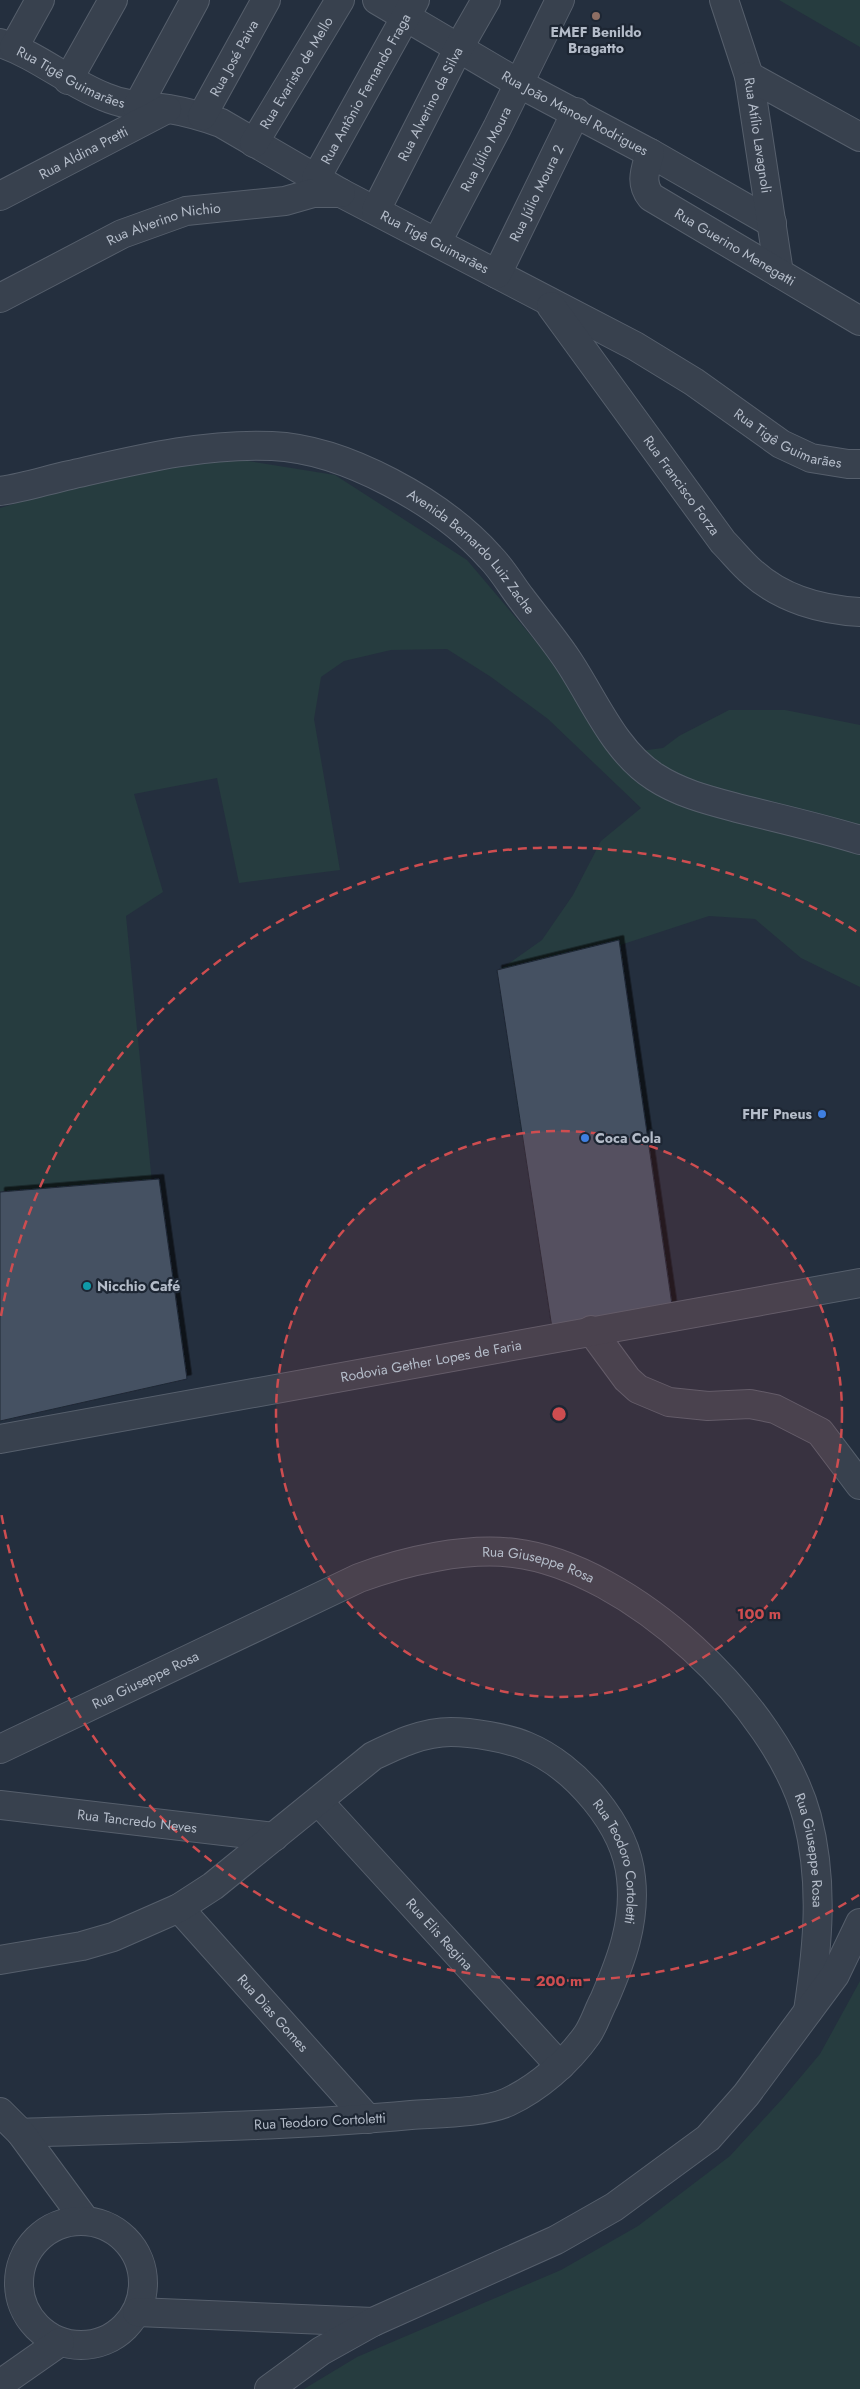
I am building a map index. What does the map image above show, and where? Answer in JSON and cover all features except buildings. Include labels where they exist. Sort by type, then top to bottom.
[{"type":"street","points":[[7,45],[40,0]]},
{"type":"street","points":[[68,80],[113,0]]},
{"type":"street","points":[[137,106],[195,0]]},
{"type":"street","name":"Rua José Paiva","points":[[202,116],[266,0]]},
{"type":"street","name":"Rua Evaristo de Mello","points":[[254,143],[340,0]]},
{"type":"street","name":"Rua João Manoel Rodrigues","points":[[377,0],[410,9],[458,49],[650,153],[772,224]]},
{"type":"street","name":"Rua Alverino da Silva","points":[[376,210],[458,49],[486,0]]},
{"type":"street","name":"Rua Júlio Moura","points":[[437,242],[497,128],[560,0]]},
{"type":"street","name":"Rua Atílio Lavagnoli","points":[[724,0],[749,76],[779,273]]},
{"type":"street","name":"Rua Antônio Fernando Fraga","points":[[316,178],[410,9]]},
{"type":"street","name":"Rua Tigê Guimarães","points":[[7,45],[68,80],[106,98],[137,106],[167,109],[202,116],[221,123],[341,193],[635,346],[694,382],[781,444],[811,458],[860,464]]},
{"type":"street","points":[[749,76],[860,137]]},
{"type":"street","name":"Rua Aldina Pretti","points":[[0,196],[167,109]]},
{"type":"street","name":"Rua Júlio Moura 2","points":[[497,274],[576,112]]},
{"type":"street","name":"Rua Guerino Menegatti","points":[[650,153],[643,178],[645,189],[651,197],[860,321]]},
{"type":"street","name":"Rua Alverino Nichio","points":[[0,298],[122,234],[186,211],[285,201],[313,193],[341,193]]},
{"type":"street","name":"Rua Francisco Forza","points":[[548,301],[723,542],[754,574],[783,593],[813,606],[860,612]]},
{"type":"street","name":"Avenida Bernardo Luiz Zache","points":[[0,491],[170,453],[211,448],[272,446],[308,451],[373,473],[400,486],[465,533],[491,557],[567,659],[616,739],[633,759],[654,777],[683,792],[709,801],[860,840]]},
{"type":"street","name":"Rodovia Gether Lopes de Faria","points":[[0,1439],[592,1330],[674,1318],[860,1283]]},
{"type":"street","points":[[592,1330],[626,1379],[638,1389],[668,1402],[708,1406],[750,1404],[775,1409],[820,1432],[860,1485]]},
{"type":"street","name":"Rua Giuseppe Rosa","points":[[0,1749],[360,1578],[389,1567],[484,1552],[513,1553],[537,1557],[569,1567],[611,1588],[664,1622],[751,1709],[776,1748],[797,1788],[806,1816],[818,1892],[819,1925],[808,2011]]},
{"type":"street","name":"Rua Teodoro Cortoletti","points":[[0,1960],[82,1946],[113,1937],[178,1908],[213,1886],[319,1802],[373,1756],[400,1743],[427,1734],[451,1732],[525,1745],[562,1768],[587,1789],[624,1846],[631,1878],[631,1912],[620,1962],[588,2034],[560,2066],[531,2090],[506,2103],[472,2110],[368,2119],[21,2133]]},
{"type":"street","name":"Rua Elis Regina","points":[[319,1802],[560,2066]]},
{"type":"street","name":"Rua Tancredo Neves","points":[[0,1805],[274,1837]]},
{"type":"street","name":"Rua Dias Gomes","points":[[178,1908],[368,2119]]},
{"type":"street","points":[[269,2389],[321,2350],[373,2322],[556,2240],[620,2202],[708,2138],[746,2095],[835,1975],[860,1923]]},
{"type":"street","points":[[0,2112],[21,2133],[85,2220]]},
{"type":"street","points":[[85,2220],[105,2224],[123,2235],[136,2251],[143,2271],[144,2285],[144,2292],[137,2312],[124,2329],[106,2341],[86,2346],[60,2342],[45,2334],[32,2322],[23,2307],[9,2294],[29,2248],[44,2232],[63,2223],[85,2220]]},
{"type":"street","points":[[137,2312],[373,2322]]},
{"type":"street","points":[[0,2384],[60,2342]]},
{"type":"green space","points":[[779,0],[860,0],[860,47]]},
{"type":"green space","points":[[235,459],[335,475],[467,560],[582,696],[624,753],[663,748],[679,736],[729,710],[785,710],[860,725],[860,987],[801,958],[755,919],[709,916],[599,952],[501,969],[542,940],[573,895],[601,841],[641,808],[548,719],[491,677],[447,649],[391,650],[344,661],[321,677],[314,719],[340,870],[239,883],[217,778],[134,794],[163,892],[126,916],[171,1378],[0,1413],[0,508],[115,474],[183,463]]},
{"type":"green space","points":[[860,1981],[860,2389],[304,2389],[357,2357],[561,2270],[638,2226],[730,2156],[783,2098],[820,2054]]},
{"type":"place","name":"EMEF Benildo Bragatto","points":[[596,16]]},
{"type":"place","name":"FHF Pneus","points":[[822,1114]]},
{"type":"place","name":"Coca Cola","points":[[585,1138]]},
{"type":"place","name":"Nicchio Café","points":[[87,1286]]}]
